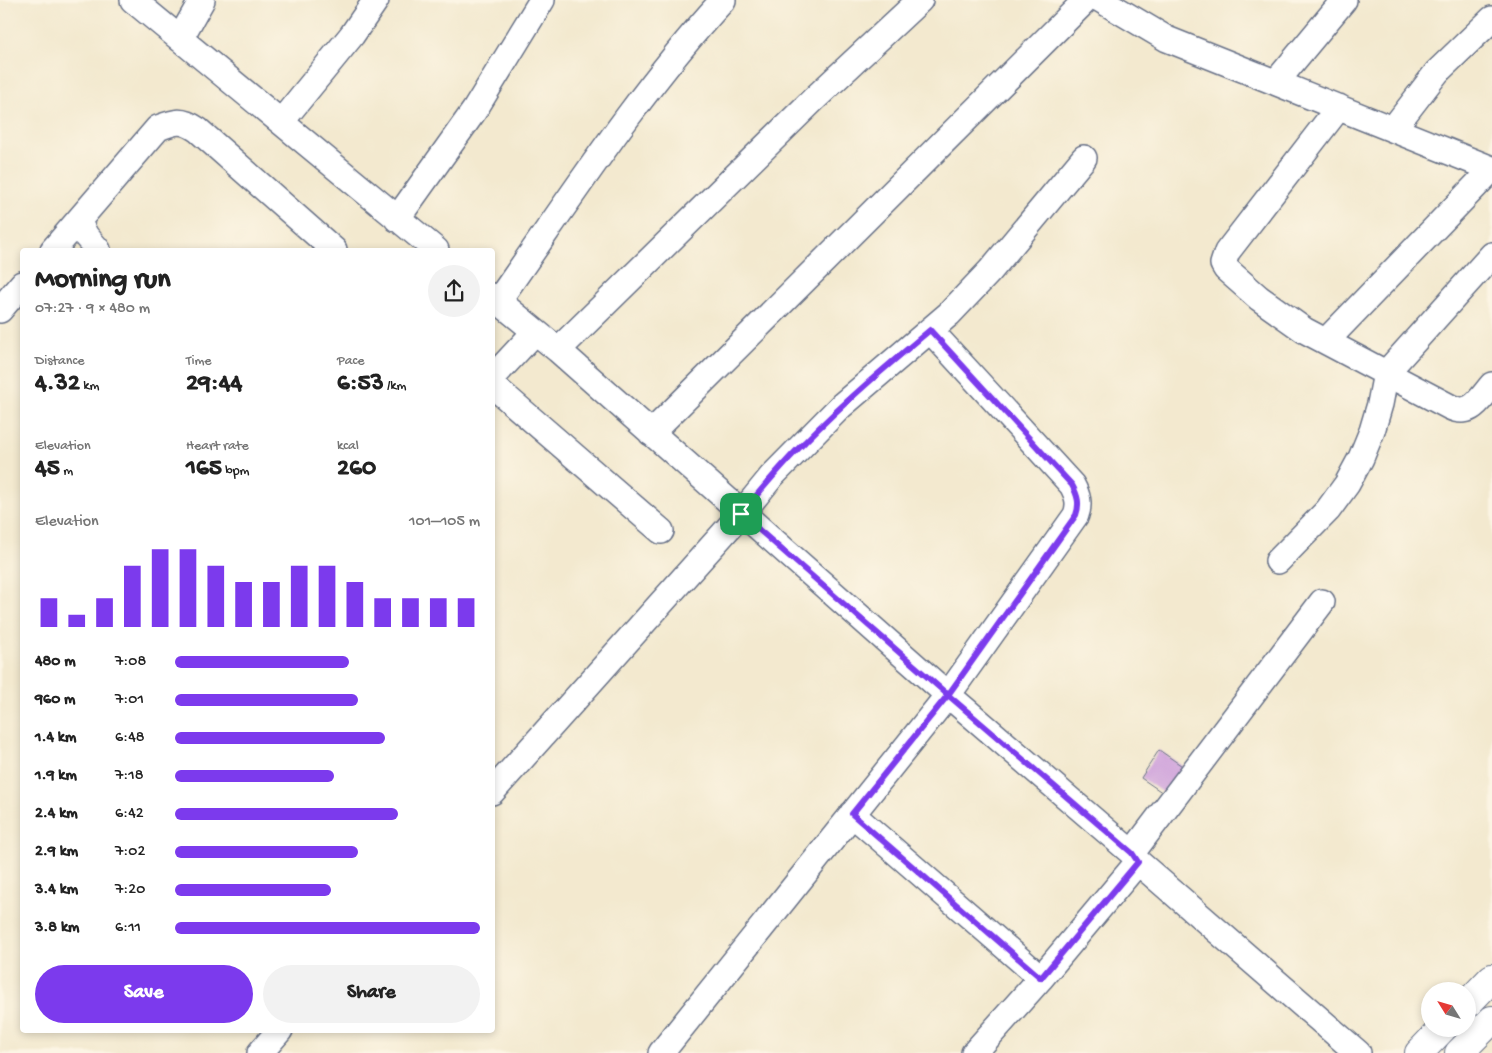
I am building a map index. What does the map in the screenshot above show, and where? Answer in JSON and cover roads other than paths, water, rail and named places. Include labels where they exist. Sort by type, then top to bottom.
[{"type":"street","points":[[133,0],[433,248]]},
{"type":"street","points":[[180,39],[202,0]]},
{"type":"street","points":[[281,122],[352,35],[376,0]]},
{"type":"street","points":[[397,219],[474,110],[542,0]]},
{"type":"street","points":[[722,0],[686,40],[638,101],[495,299],[558,350],[741,514],[1358,1053]]},
{"type":"street","points":[[558,350],[813,100],[920,0]]},
{"type":"street","points":[[651,433],[1086,0]]},
{"type":"street","points":[[1101,0],[1167,39],[1492,169],[1326,341]]},
{"type":"street","points":[[1276,82],[1344,0]]},
{"type":"street","points":[[1393,129],[1437,72],[1492,19]]},
{"type":"street","points":[[1338,107],[1227,252],[1223,264],[1237,279],[1279,313],[1304,330],[1459,411],[1472,407],[1492,385]]},
{"type":"street","points":[[55,248],[158,128],[174,122],[187,122],[198,130],[332,248]]},
{"type":"street","points":[[495,789],[741,514],[772,476],[841,406],[949,314],[990,271],[1084,158]]},
{"type":"street","points":[[78,222],[86,236],[96,248]]},
{"type":"street","points":[[1278,560],[1328,510],[1347,484],[1361,458],[1372,431],[1386,374],[1492,255]]},
{"type":"street","points":[[0,310],[20,286]]},
{"type":"street","points":[[660,1053],[948,695],[1076,515],[1079,507],[1078,495],[1072,485],[930,330]]},
{"type":"street","points":[[495,375],[535,332]]},
{"type":"street","points":[[495,387],[661,531]]},
{"type":"street","points":[[974,1053],[1041,978],[1135,858],[1322,602]]},
{"type":"street","points":[[852,814],[1041,978]]},
{"type":"street","points":[[1476,995],[1492,978]]},
{"type":"street","points":[[1459,1053],[1492,1020]]},
{"type":"street","points":[[260,1053],[277,1033]]},
{"type":"street","points":[[1419,1053],[1433,1038]]}]
